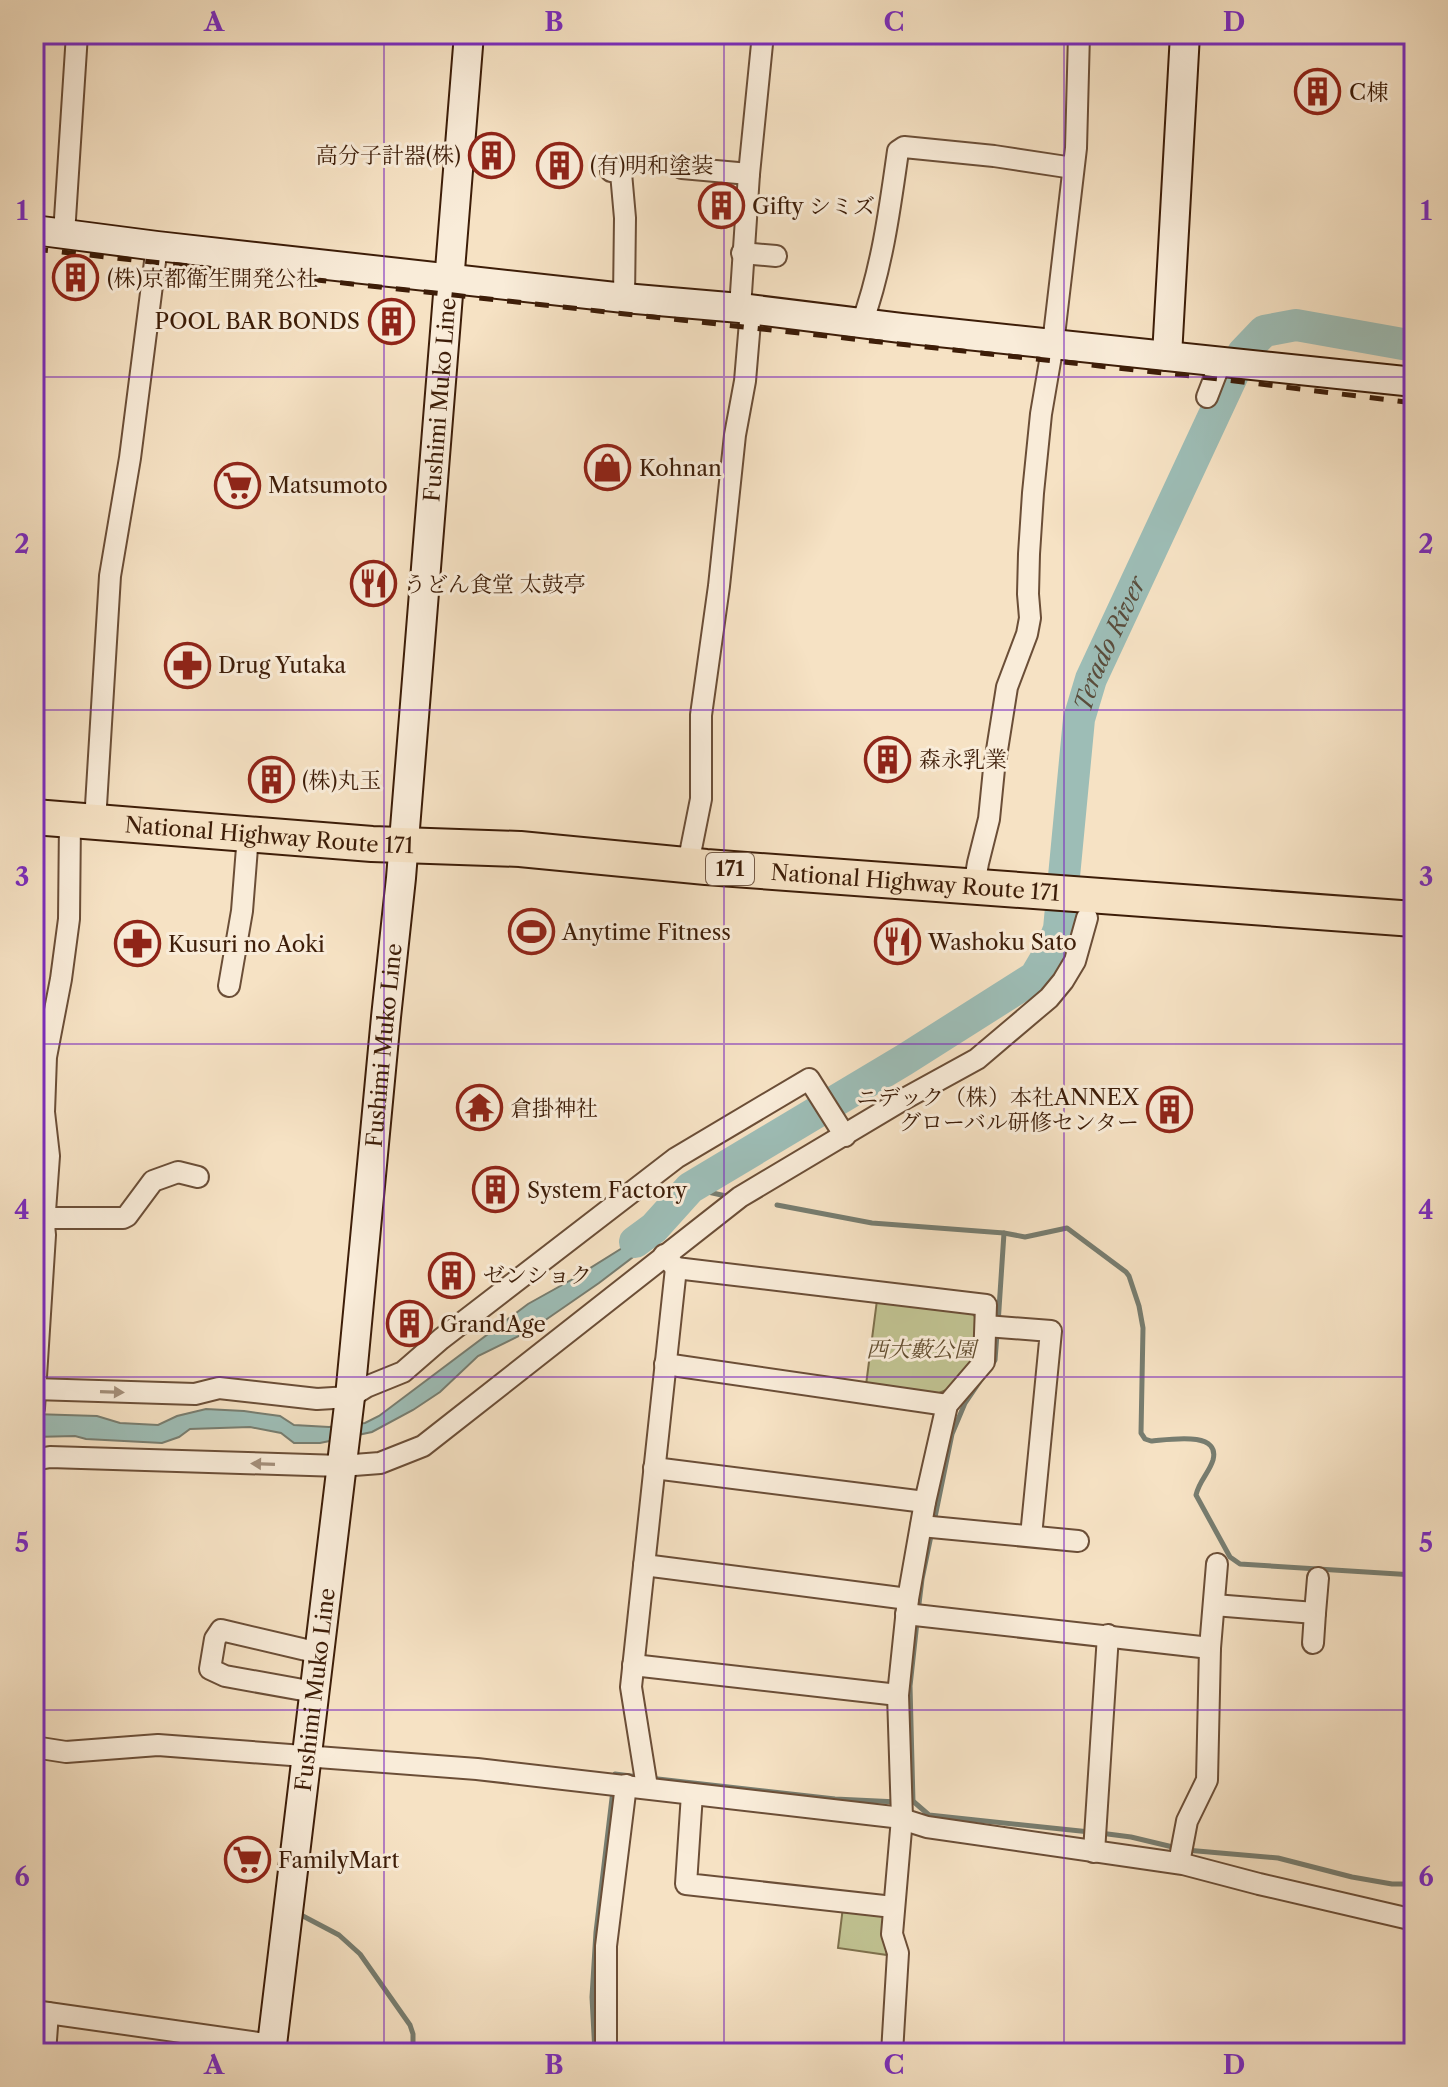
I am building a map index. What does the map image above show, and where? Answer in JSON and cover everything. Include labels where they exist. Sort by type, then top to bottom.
[{"type":"highway","name":"National Highway Route 171","points":[[34,817],[248,835],[514,849],[974,887],[1072,902],[1414,919]]},
{"type":"main road","name":"Fushimi Muko Line","points":[[271,2049],[350,1397],[404,845],[469,34]]},
{"type":"main road","points":[[1167,356],[1185,34]]},
{"type":"main road","points":[[34,230],[624,298],[1414,382]]},
{"type":"street","points":[[64,234],[77,34]]},
{"type":"street","points":[[688,864],[701,799],[701,715],[735,435],[745,381],[746,309],[742,253],[763,34]]},
{"type":"street","points":[[974,887],[989,819],[1007,687],[1030,618],[1028,594],[1033,493],[1076,148],[1079,34]]},
{"type":"street","points":[[862,323],[872,295],[890,210],[898,151],[904,147],[1073,168]]},
{"type":"street","points":[[682,168],[749,174]]},
{"type":"street","points":[[611,171],[621,173],[625,218],[624,298]]},
{"type":"street","points":[[157,246],[132,443],[110,576],[83,821],[61,979],[46,1057],[44,1112],[49,1156],[39,1227],[35,1395],[195,1394],[219,1388],[317,1399],[350,1397],[403,1372],[676,1158],[809,1079],[845,1136]]},
{"type":"street","points":[[742,253],[776,256]]},
{"type":"street","points":[[1207,397],[1234,362]]},
{"type":"street","points":[[229,986],[242,911],[248,835]]},
{"type":"street","points":[[34,1460],[50,1457],[341,1466],[380,1463],[423,1446],[670,1262],[740,1197],[977,1059],[1049,998],[1063,981],[1075,961],[1072,902]]},
{"type":"street","points":[[39,1227],[50,1218],[123,1218],[153,1181],[178,1172],[198,1177]]},
{"type":"street","points":[[670,1262],[986,1305],[984,1362],[947,1405],[925,1502],[907,1606],[898,1695],[902,1805],[893,1907],[892,1934],[898,1953],[892,2053]]},
{"type":"street","points":[[606,2053],[606,1946],[636,1786],[643,1764],[631,1687],[665,1364],[670,1262]]},
{"type":"street","points":[[986,1326],[1051,1331],[1031,1536]]},
{"type":"street","points":[[665,1364],[947,1405]]},
{"type":"street","points":[[654,1468],[925,1502]]},
{"type":"street","points":[[921,1526],[1078,1541]]},
{"type":"street","points":[[1179,1863],[1187,1821],[1207,1780],[1210,1648],[1217,1564]]},
{"type":"street","points":[[644,1565],[907,1606],[1210,1648]]},
{"type":"street","points":[[1313,1643],[1318,1578]]},
{"type":"street","points":[[1214,1605],[1315,1613]]},
{"type":"street","points":[[314,1692],[225,1676],[210,1669],[215,1639],[221,1630],[319,1653]]},
{"type":"street","points":[[1094,1852],[1108,1635]]},
{"type":"street","points":[[633,1665],[898,1695]]},
{"type":"street","points":[[34,1747],[66,1752],[158,1745],[477,1769],[692,1794],[902,1805]]},
{"type":"street","points":[[692,1794],[686,1884],[893,1907]]},
{"type":"street","points":[[902,1805],[908,1821],[927,1827],[1179,1863],[1414,1920]]},
{"type":"street","points":[[45,2053],[41,2012],[271,2049]]},
{"type":"green space","name":"西大藪公園","points":[[877,1300],[971,1312],[980,1322],[976,1353],[953,1387],[937,1394],[866,1385]]},
{"type":"green space","points":[[843,1907],[880,1912],[888,1920],[887,1955],[838,1948]]},
{"type":"water","points":[[664,1206],[669,1216],[658,1238],[531,1330],[478,1356],[440,1392],[372,1432],[320,1443],[294,1443],[281,1433],[250,1427],[190,1429],[162,1443],[75,1436],[34,1437],[34,1414],[97,1416],[120,1423],[158,1425],[177,1416],[206,1409],[280,1416],[294,1425],[329,1427],[365,1423],[379,1416],[528,1304],[627,1245],[652,1225]]},
{"type":"waterway","name":"Terado River","points":[[635,1242],[654,1228],[690,1188],[904,1060],[1035,977],[1059,929],[1079,719],[1091,679],[1243,353],[1264,331],[1296,325],[1414,346]]},
{"type":"waterway","points":[[690,1188],[726,1196]]},
{"type":"waterway","points":[[777,1205],[872,1223],[1025,1237],[1067,1228],[1129,1276],[1143,1328],[1141,1433],[1151,1441],[1191,1439],[1209,1444],[1213,1460],[1196,1495],[1230,1557],[1240,1564],[1414,1575]]},
{"type":"waterway","points":[[998,1324],[1004,1233]]},
{"type":"waterway","points":[[991,1366],[995,1360],[997,1334]]},
{"type":"waterway","points":[[934,1522],[952,1434],[965,1403],[980,1381]]},
{"type":"waterway","points":[[918,1612],[932,1531]]},
{"type":"waterway","points":[[908,1802],[913,1802],[910,1686],[917,1622]]},
{"type":"waterway","points":[[614,1780],[615,1774],[639,1777]]},
{"type":"waterway","points":[[649,1778],[835,1799],[898,1802]]},
{"type":"waterway","points":[[595,2053],[592,1997],[596,1932],[613,1790]]},
{"type":"waterway","points":[[914,1802],[929,1815],[1090,1832]]},
{"type":"waterway","points":[[1100,1833],[1177,1848]]},
{"type":"waterway","points":[[1186,1850],[1278,1858],[1352,1877],[1392,1884],[1414,1884]]},
{"type":"waterway","points":[[300,1919],[301,1915],[339,1935],[360,1954],[410,2025],[413,2053]]},
{"type":"railway","points":[[34,249],[1414,403]]},
{"type":"place","name":"C棟","points":[[1318,92]]},
{"type":"place","name":"高分子計器(株)","points":[[492,155]]},
{"type":"place","name":"(有)明和塗装","points":[[559,165]]},
{"type":"place","name":"Gifty シミズ","points":[[721,206]]},
{"type":"place","name":"(株)京都衛生開発公社","points":[[76,278]]},
{"type":"place","name":"POOL BAR BONDS","points":[[391,321]]},
{"type":"place","name":"Kohnan","points":[[608,468]]},
{"type":"place","name":"Matsumoto","points":[[237,485]]},
{"type":"place","name":"うどん食堂 太鼓亭","points":[[373,584]]},
{"type":"place","name":"Drug Yutaka","points":[[187,665]]},
{"type":"place","name":"森永乳業","points":[[888,759]]},
{"type":"place","name":"(株)丸玉","points":[[271,780]]},
{"type":"place","name":"Anytime Fitness","points":[[531,932]]},
{"type":"place","name":"Washoku Sato","points":[[897,942]]},
{"type":"place","name":"Kusuri no Aoki","points":[[137,944]]},
{"type":"place","name":"倉掛神社","points":[[479,1108]]},
{"type":"place","name":"ニデック（株）本社ANNEX グローバル研修センター","points":[[1170,1110]]},
{"type":"place","name":"System Factory","points":[[496,1190]]},
{"type":"place","name":"ゼンショク","points":[[452,1275]]},
{"type":"place","name":"GrandAge","points":[[409,1324]]},
{"type":"place","name":"FamilyMart","points":[[247,1860]]}]
